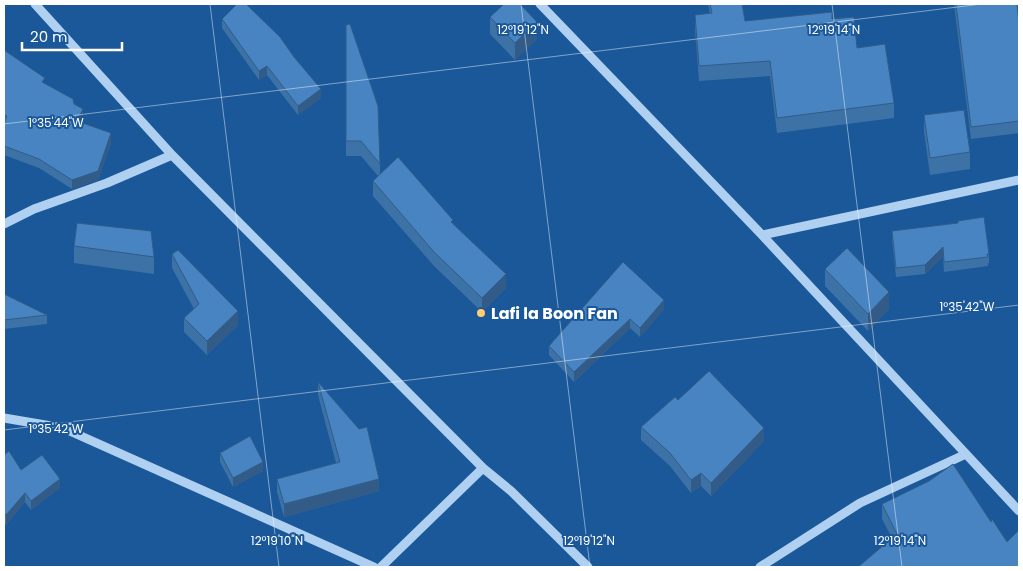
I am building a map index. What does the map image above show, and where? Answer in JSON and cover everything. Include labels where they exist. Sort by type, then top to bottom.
[{"type":"street","points":[[35,4],[172,155],[483,468],[511,491],[588,567]]},
{"type":"street","points":[[540,4],[762,235],[1019,511]]},
{"type":"street","points":[[4,224],[34,209],[107,183],[172,155]]},
{"type":"street","points":[[762,235],[1019,180]]},
{"type":"street","points":[[4,418],[63,428],[374,567]]},
{"type":"street","points":[[760,567],[860,504],[966,454]]},
{"type":"street","points":[[381,567],[483,468]]},
{"type":"building","points":[[237,4],[246,4],[280,37],[321,89],[298,106],[267,66],[259,71],[222,19]]},
{"type":"building","points":[[504,4],[520,4],[537,22],[515,43],[490,17]]},
{"type":"building","points":[[710,4],[742,4],[745,21],[832,12],[832,19],[854,17],[857,48],[885,44],[894,103],[777,118],[770,61],[699,66],[695,15],[712,13]]},
{"type":"building","points":[[956,4],[1017,4],[1019,24],[1019,121],[971,127]]},
{"type":"building","points":[[350,24],[378,106],[380,164],[361,141],[346,141],[346,25]]},
{"type":"building","points":[[4,50],[45,78],[42,82],[73,99],[74,104],[83,109],[77,121],[111,133],[98,171],[72,180],[39,159],[4,146],[4,124],[7,116],[4,115]]},
{"type":"building","points":[[964,110],[970,152],[930,158],[924,115]]},
{"type":"building","points":[[398,157],[453,220],[451,222],[506,274],[482,298],[434,252],[373,181]]},
{"type":"building","points":[[984,217],[988,257],[944,262],[943,247],[925,265],[896,268],[892,231],[958,223],[958,221]]},
{"type":"building","points":[[77,223],[151,231],[154,257],[74,246]]},
{"type":"building","points":[[847,248],[889,292],[868,314],[825,269]]},
{"type":"building","points":[[178,250],[238,311],[207,341],[184,318],[199,304],[172,254]]},
{"type":"building","points":[[623,262],[664,300],[640,328],[630,319],[574,372],[549,346]]},
{"type":"building","points":[[4,294],[47,315],[4,320]]},
{"type":"building","points":[[709,371],[764,428],[711,483],[701,473],[691,480],[670,453],[641,427],[675,397],[678,400]]},
{"type":"building","points":[[318,382],[359,429],[367,427],[379,479],[284,504],[277,479],[340,462]]},
{"type":"building","points":[[250,436],[263,462],[233,478],[220,453]]},
{"type":"building","points":[[9,451],[21,470],[42,455],[60,479],[31,501],[25,493],[6,515],[4,513],[4,455]]},
{"type":"building","points":[[953,464],[991,522],[992,519],[1007,542],[1019,530],[1019,567],[858,567],[897,534],[882,504],[929,481]]},
{"type":"place","name":"Lafi la Boon Fan","points":[[481,313]]}]
